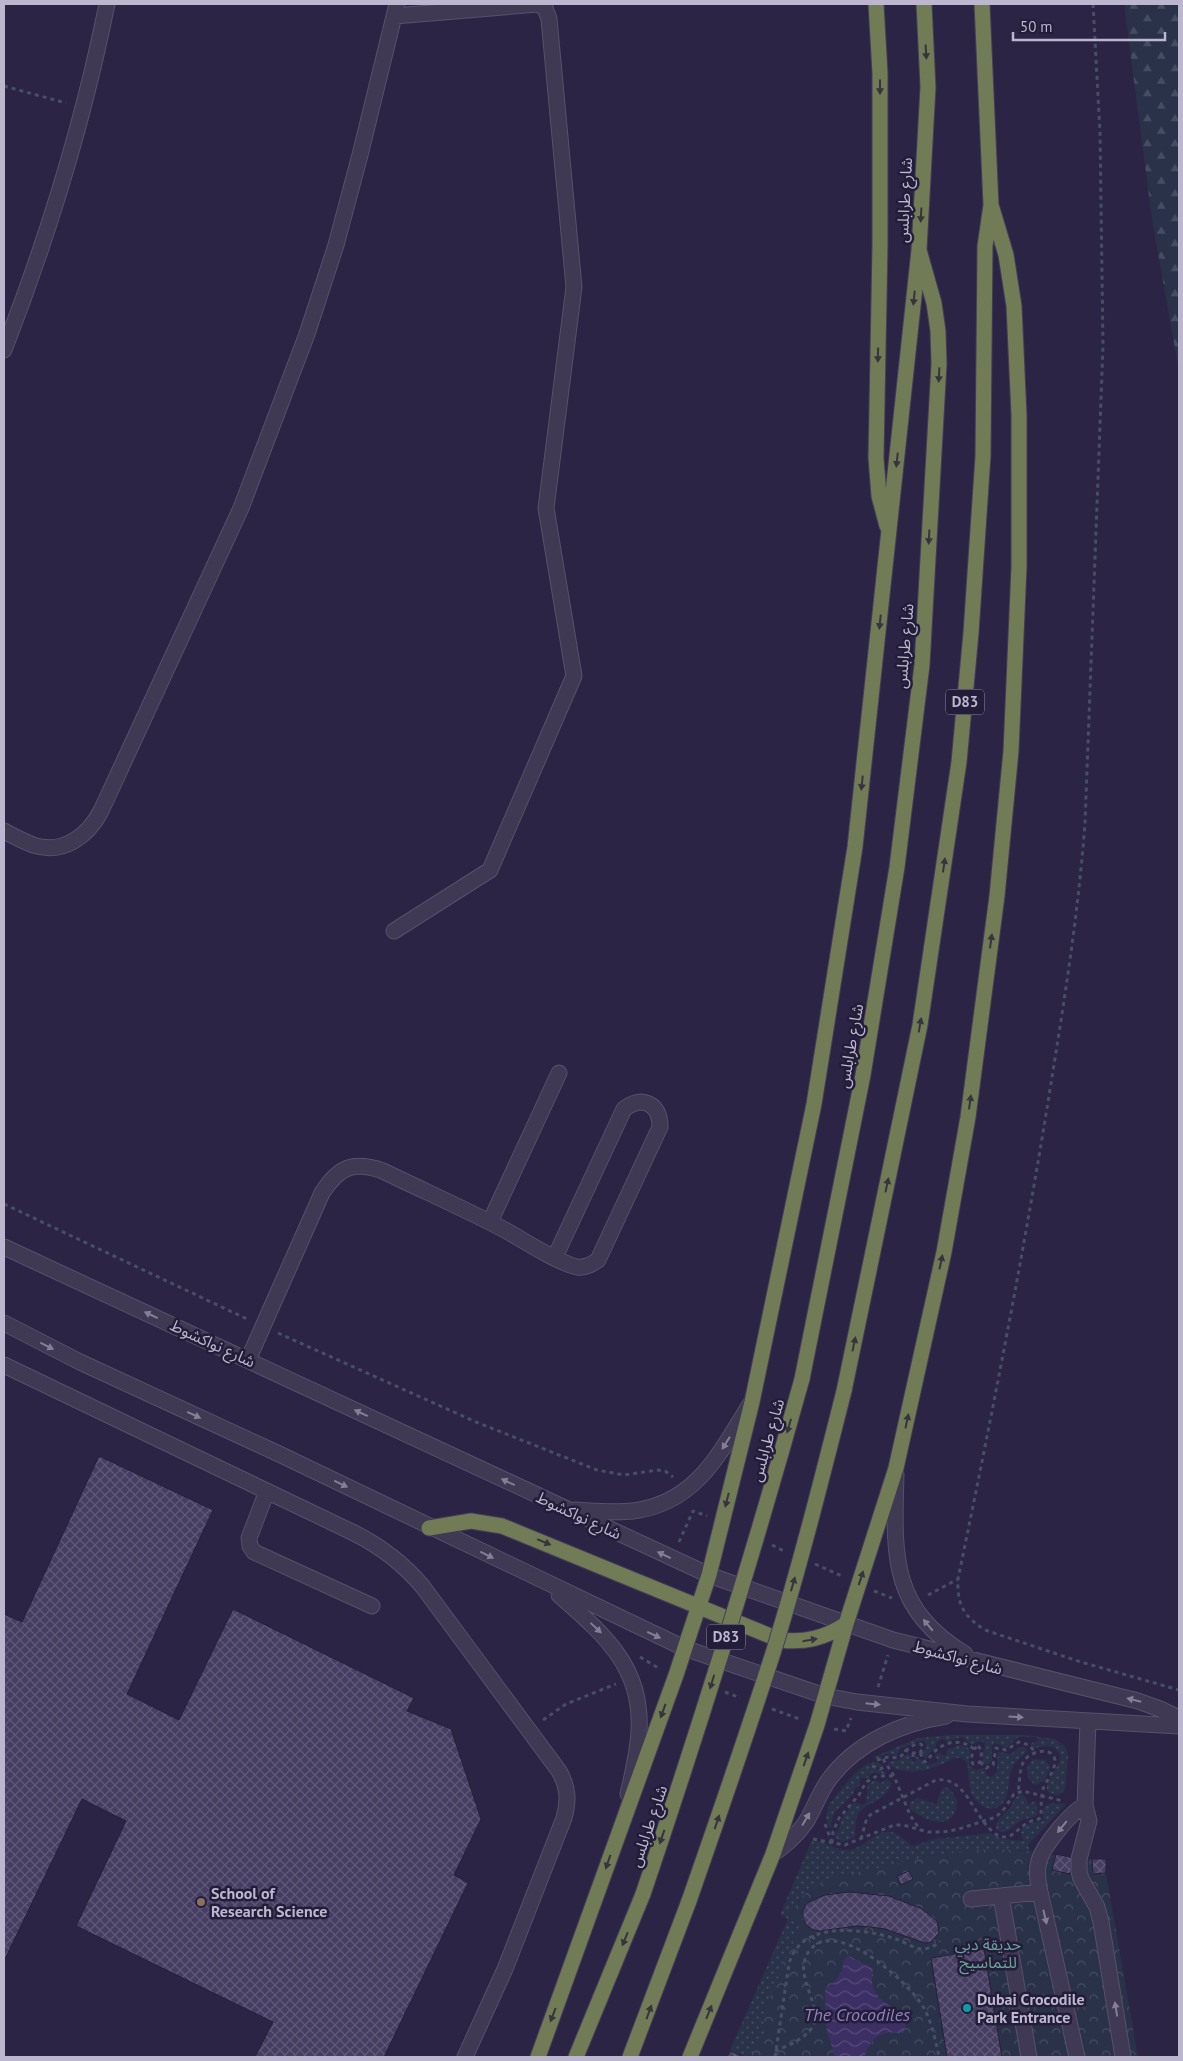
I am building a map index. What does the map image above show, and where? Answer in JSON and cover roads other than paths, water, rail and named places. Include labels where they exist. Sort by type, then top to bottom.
[{"type":"highway","points":[[876,4],[880,73],[880,246],[876,458],[879,496],[890,532]]},
{"type":"highway","name":"شارع طرابلس","points":[[576,2057],[643,1894],[704,1709],[766,1509],[802,1379],[864,1076],[897,867],[922,665],[939,364],[938,331],[934,302],[919,250],[928,87],[924,4]]},
{"type":"highway","name":"D83","points":[[630,2057],[689,1901],[733,1776],[774,1649],[811,1521],[844,1391],[920,1025],[959,762],[971,633],[983,456],[985,246],[991,205],[982,4]]},
{"type":"highway","points":[[690,2057],[773,1854],[817,1726],[846,1624],[896,1468],[944,1252],[968,1117],[997,896],[1011,751],[1019,567],[1019,415],[1010,281],[1004,246],[991,205]]},
{"type":"highway","points":[[538,2057],[709,1576],[752,1402],[814,1104],[854,847],[890,532],[919,250]]},
{"type":"highway","points":[[429,1528],[471,1521],[502,1526],[698,1608],[766,1635],[794,1642],[822,1638],[846,1624]]},
{"type":"street","points":[[4,350],[54,213],[84,108],[107,4]]},
{"type":"street","points":[[4,831],[34,845],[51,847],[67,844],[82,837],[93,825],[101,810],[241,508],[307,334],[336,246],[396,10],[538,4],[545,8],[549,19],[574,287],[546,508],[574,676],[490,870],[394,931]]},
{"type":"street","points":[[490,1222],[559,1074]]},
{"type":"street","points":[[248,1360],[322,1192],[332,1178],[347,1167],[366,1165],[383,1171],[490,1222],[555,1257],[579,1267],[589,1266],[598,1260],[660,1127],[660,1116],[654,1107],[644,1102],[633,1103],[624,1110],[555,1257]]},
{"type":"street","name":"شارع نواكشوط","points":[[4,1246],[709,1576],[893,1640],[1138,1701],[1179,1718]]},
{"type":"street","points":[[4,1323],[80,1362],[277,1453],[429,1528],[684,1648],[825,1696],[857,1702],[967,1714],[1179,1726]]},
{"type":"street","points":[[4,1365],[374,1543],[393,1555],[423,1587],[565,1781],[568,1806],[504,1969],[466,2057]]},
{"type":"street","points":[[568,1510],[632,1511],[667,1501],[683,1492],[710,1468],[752,1402]]},
{"type":"street","points":[[896,1468],[895,1548],[904,1586],[913,1603],[932,1630],[944,1641],[982,1663]]},
{"type":"street","points":[[267,1491],[249,1538],[250,1546],[254,1552],[372,1606]]},
{"type":"street","points":[[547,1584],[613,1646],[631,1678],[636,1696],[639,1728],[624,1816]]},
{"type":"street","points":[[773,1854],[798,1833],[828,1782],[850,1757],[886,1734],[907,1725],[929,1719],[967,1714]]},
{"type":"street","points":[[1088,1721],[1085,1805],[1089,1820],[1079,1859],[1079,1871],[1081,1879],[1097,1907],[1101,1922],[1124,2057]]},
{"type":"street","points":[[1077,2057],[1040,1892],[1037,1868],[1042,1852],[1072,1814],[1085,1805]]},
{"type":"street","points":[[971,1899],[1040,1892]]},
{"type":"street","points":[[1001,1896],[1029,2057]]},
{"type":"water","name":"The Crocodiles","points":[[849,1956],[873,1969],[872,1981],[874,1990],[879,1997],[899,2013],[904,2019],[906,2027],[900,2033],[887,2033],[877,2037],[873,2040],[864,2057],[835,2057],[826,2027],[825,1989],[838,1977],[843,1961]]},
{"type":"place","name":"School of Research Science","points":[[201,1902]]},
{"type":"place","name":"Dubai Crocodile Park Entrance","points":[[967,2008]]},
{"type":"park label","name":"حديقة دبي للتماسيح","points":[[988,1953]]}]
